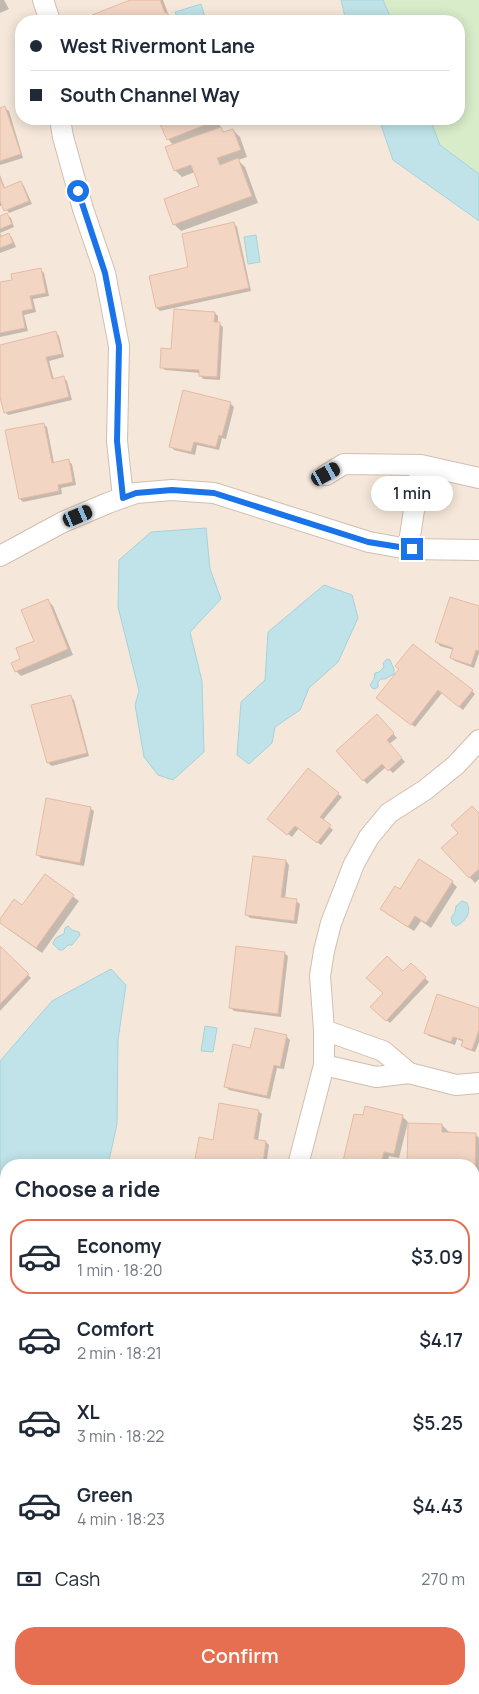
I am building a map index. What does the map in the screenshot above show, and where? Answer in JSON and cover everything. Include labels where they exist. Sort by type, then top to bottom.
[{"type":"street","points":[[43,0],[48,15]]},
{"type":"street","points":[[61,125],[83,210],[105,273],[119,346],[117,441],[123,498]]},
{"type":"street","points":[[326,474],[344,464],[420,465],[479,478]]},
{"type":"street","points":[[408,549],[420,465]]},
{"type":"street","points":[[0,556],[63,522],[136,493],[172,490],[214,493],[368,542],[408,549],[479,550]]},
{"type":"street","points":[[300,1159],[324,1065],[324,1030],[320,976],[324,951],[331,923],[354,864],[369,837],[388,814],[425,790],[456,765],[479,740]]},
{"type":"street","points":[[324,1030],[383,1051],[409,1074]]},
{"type":"street","points":[[324,1065],[376,1076],[409,1074],[456,1085],[479,1083]]},
{"type":"shaded area","points":[[0,0],[341,0],[345,15],[15,15],[15,125],[381,125],[394,160],[479,221],[479,1159],[0,1159]]},
{"type":"green space","points":[[383,0],[479,0],[479,174],[440,145],[432,125],[465,125],[465,15],[389,15]]},
{"type":"water","points":[[341,0],[383,0],[389,15],[345,15]]},
{"type":"water","points":[[201,4],[204,15],[176,15],[175,12]]},
{"type":"water","points":[[381,125],[432,125],[440,145],[479,174],[479,221],[393,160]]},
{"type":"water","points":[[256,235],[260,262],[248,264],[244,237]]},
{"type":"water","points":[[206,528],[210,569],[221,599],[190,632],[202,681],[204,752],[173,780],[158,775],[144,757],[135,705],[139,691],[118,607],[119,560],[151,532]]},
{"type":"water","points":[[324,585],[352,595],[358,618],[338,662],[309,688],[300,710],[275,727],[272,743],[249,764],[237,755],[241,702],[265,680],[268,632]]},
{"type":"water","points":[[387,659],[390,660],[394,674],[381,679],[378,682],[378,687],[372,688],[370,685],[375,673],[384,667],[383,663]]},
{"type":"water","points":[[462,901],[467,903],[469,910],[465,920],[456,926],[452,923],[451,918],[456,906]]},
{"type":"water","points":[[68,926],[72,930],[79,932],[80,935],[72,945],[59,950],[53,944],[54,941],[57,937],[64,934],[65,928]]},
{"type":"water","points":[[111,969],[126,985],[118,1040],[117,1124],[109,1159],[0,1159],[0,1061],[52,1001]]},
{"type":"water","points":[[205,1026],[217,1028],[213,1052],[201,1051]]},
{"type":"building","points":[[130,0],[160,0],[165,13],[167,12],[168,15],[92,15]]},
{"type":"building","points":[[5,106],[21,154],[0,161],[0,108]]},
{"type":"building","points":[[160,125],[205,125],[167,140]]},
{"type":"building","points":[[221,127],[223,132],[233,129],[241,150],[217,158],[220,165],[238,158],[252,196],[173,225],[164,199],[199,186],[191,165],[174,171],[165,147]]},
{"type":"building","points":[[0,178],[4,188],[21,181],[29,201],[4,211],[0,201]]},
{"type":"building","points":[[7,213],[12,224],[0,229],[0,216]]},
{"type":"building","points":[[234,222],[249,288],[156,308],[149,276],[188,267],[182,234]]},
{"type":"building","points":[[9,233],[13,243],[0,248],[0,237]]},
{"type":"building","points":[[41,268],[46,293],[30,296],[33,309],[22,311],[25,328],[0,333],[0,282],[12,280],[11,274]]},
{"type":"building","points":[[174,309],[215,312],[214,322],[220,322],[217,377],[199,376],[199,370],[160,368],[161,348],[171,349]]},
{"type":"building","points":[[56,331],[62,354],[46,357],[52,379],[64,376],[69,397],[4,413],[0,397],[0,345]]},
{"type":"building","points":[[183,390],[231,402],[222,436],[219,435],[216,447],[194,442],[191,452],[169,447]]},
{"type":"building","points":[[44,423],[52,463],[69,459],[73,482],[58,485],[59,491],[19,499],[5,430]]},
{"type":"building","points":[[450,597],[479,606],[479,651],[476,650],[471,665],[450,658],[453,648],[435,642]]},
{"type":"building","points":[[48,599],[68,649],[15,672],[11,663],[20,659],[16,648],[34,641],[21,610]]},
{"type":"building","points":[[413,644],[473,690],[459,707],[438,690],[411,725],[376,698],[399,669],[395,666]]},
{"type":"building","points":[[71,695],[87,753],[47,763],[31,705]]},
{"type":"building","points":[[377,714],[394,733],[387,740],[402,758],[388,771],[382,764],[363,781],[336,751]]},
{"type":"building","points":[[308,768],[339,793],[320,817],[331,825],[317,843],[295,826],[287,835],[267,819]]},
{"type":"building","points":[[46,798],[91,807],[80,863],[36,855]]},
{"type":"building","points":[[472,806],[479,813],[479,869],[469,878],[441,848],[458,833],[451,825]]},
{"type":"building","points":[[253,856],[286,860],[281,897],[297,899],[294,921],[245,915]]},
{"type":"building","points":[[419,859],[453,881],[426,923],[415,916],[408,927],[380,909],[395,886],[400,889]]},
{"type":"building","points":[[45,874],[74,895],[36,948],[0,923],[0,919],[14,899],[22,905]]},
{"type":"building","points":[[0,946],[29,974],[0,1004]]},
{"type":"building","points":[[236,946],[285,952],[278,1014],[229,1008]]},
{"type":"building","points":[[387,956],[403,971],[411,963],[426,977],[386,1021],[370,1007],[383,993],[366,978]]},
{"type":"building","points":[[437,994],[479,1008],[479,1030],[472,1050],[461,1046],[463,1040],[453,1037],[451,1042],[424,1033]]},
{"type":"building","points":[[255,1028],[287,1035],[280,1067],[274,1065],[267,1096],[224,1087],[233,1044],[250,1048]]},
{"type":"building","points":[[219,1103],[259,1110],[254,1139],[266,1141],[264,1159],[195,1159],[199,1137],[213,1140]]},
{"type":"building","points":[[365,1106],[403,1115],[394,1154],[384,1152],[382,1159],[343,1159],[354,1114],[363,1115]]},
{"type":"building","points":[[408,1123],[442,1124],[442,1132],[476,1133],[475,1159],[407,1159]]},
{"type":"route","points":[[78,191],[105,273],[119,346],[117,441],[123,498],[136,493],[172,490],[214,493],[368,542],[412,549]]}]
